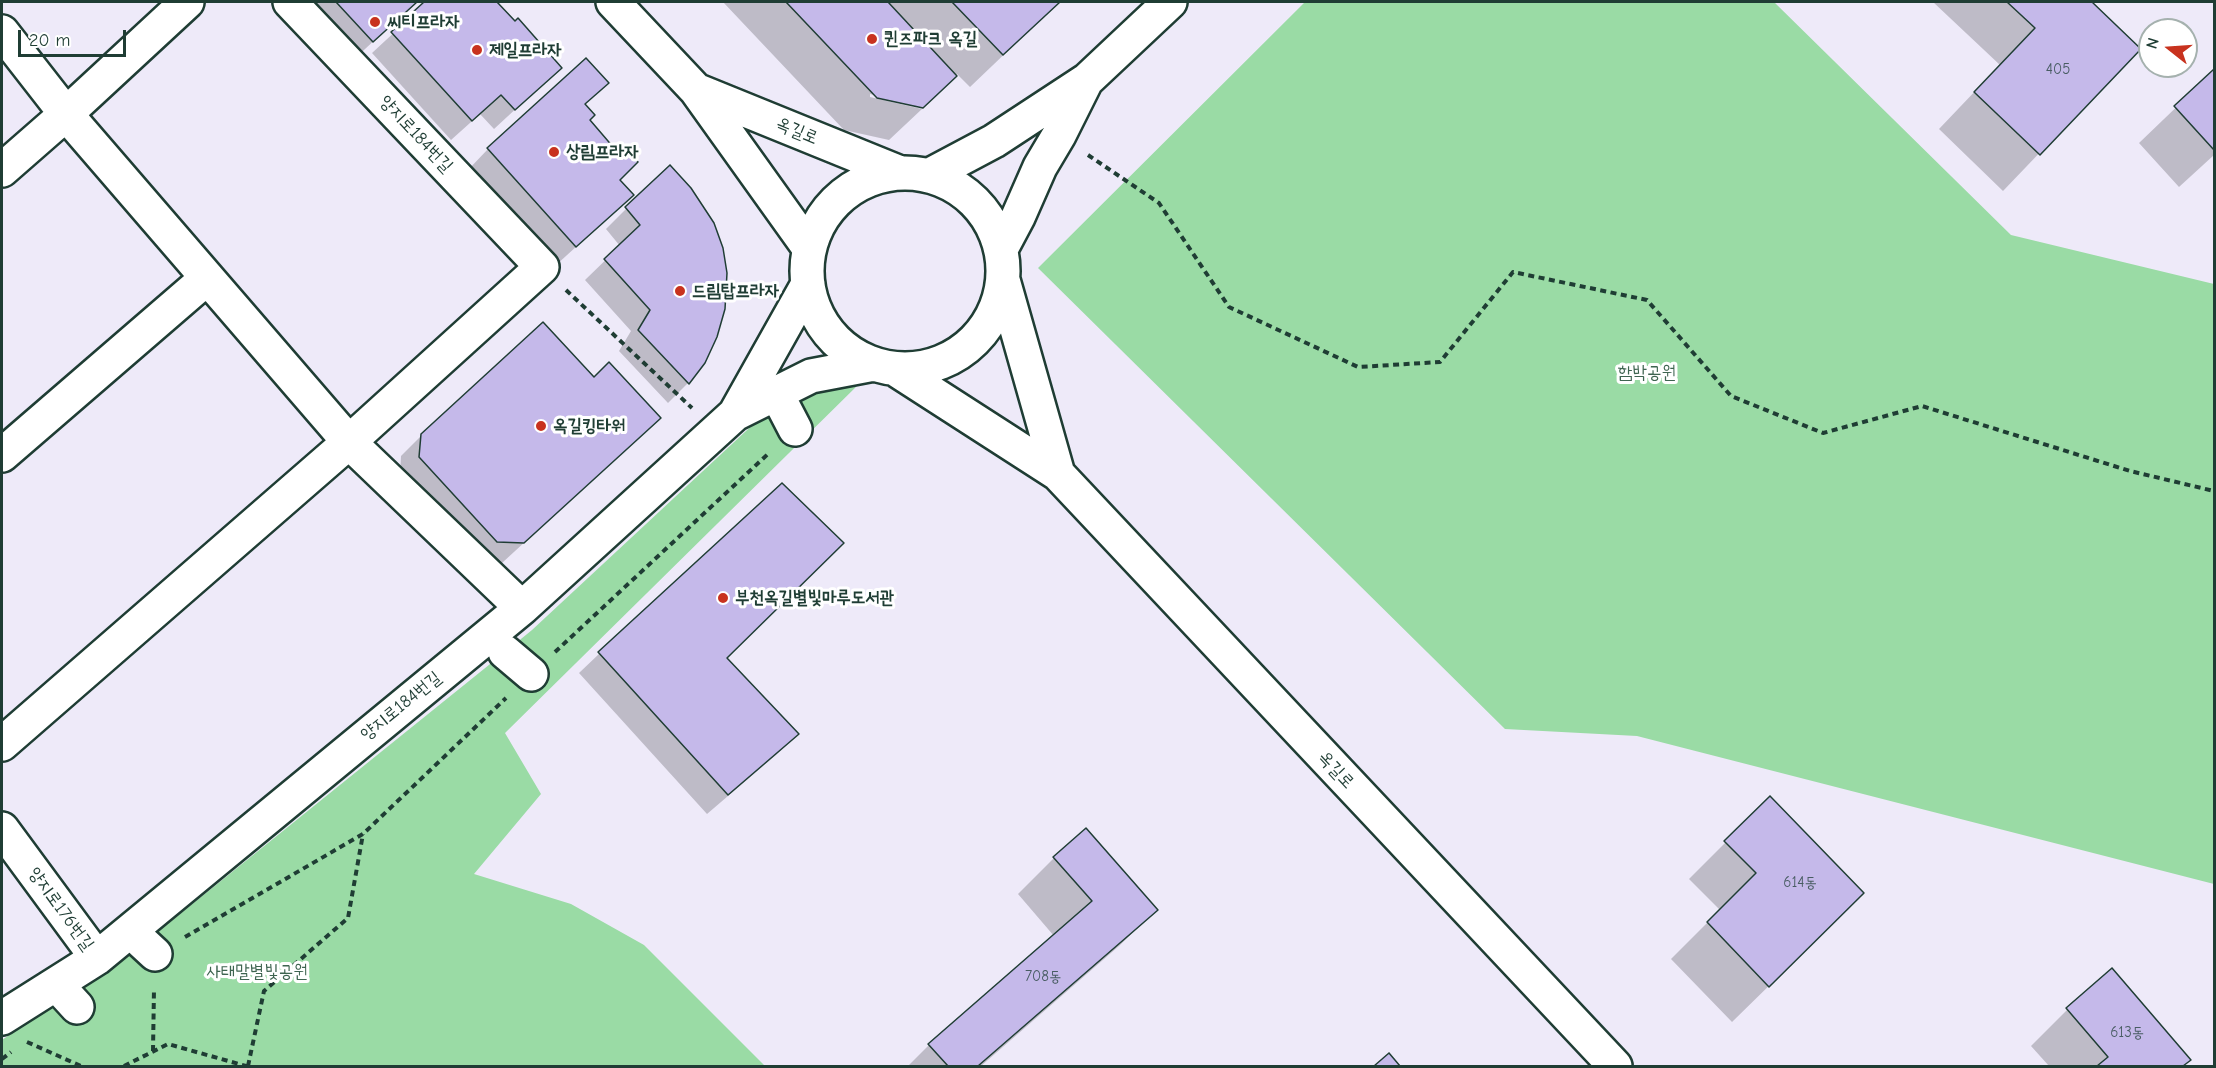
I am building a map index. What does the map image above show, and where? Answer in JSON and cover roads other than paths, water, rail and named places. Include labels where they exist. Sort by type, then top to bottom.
[{"type":"street","points":[[2,170],[187,2]]},
{"type":"street","name":"양지로184번길","points":[[290,2],[542,267],[349,442]]},
{"type":"street","name":"옥길로","points":[[613,2],[696,90],[809,248]]},
{"type":"street","points":[[930,175],[994,141],[1087,80],[1167,2]]},
{"type":"street","points":[[2,32],[66,114],[349,442],[522,608]]},
{"type":"street","points":[[725,423],[811,376],[884,367],[926,367],[955,356],[978,336],[995,310],[1002,265],[1018,217],[1040,167],[1087,80]]},
{"type":"street","name":"옥길로","points":[[696,90],[898,172]]},
{"type":"street","points":[[884,367],[849,352],[829,333],[815,311],[808,284],[809,248],[827,211],[858,184],[898,172],[930,175],[962,191],[987,217],[1002,265]]},
{"type":"street","name":"옥길로","points":[[1002,265],[1058,474]]},
{"type":"street","points":[[2,455],[207,278]]},
{"type":"street","points":[[725,423],[808,284]]},
{"type":"street","name":"옥길로","points":[[884,367],[1058,474],[1615,1066]]},
{"type":"street","name":"양지로184번길","points":[[97,958],[522,608],[725,423]]},
{"type":"street","points":[[2,744],[349,442]]},
{"type":"street","points":[[505,652],[531,674]]},
{"type":"street","name":"양지로176번길","points":[[2,829],[97,958],[2,1018]]},
{"type":"place","name":"씨티프라자","points":[[375,22]]},
{"type":"place","name":"퀸즈파크 옥길","points":[[872,39]]},
{"type":"place","name":"제일프라자","points":[[477,50]]},
{"type":"place","name":"상림프라자","points":[[554,152]]},
{"type":"place","name":"드림탑프라자","points":[[680,291]]},
{"type":"place","name":"옥길킹타워","points":[[541,426]]},
{"type":"place","name":"부천옥길별빛마루도서관","points":[[723,598]]},
{"type":"park label","name":"함박공원","points":[[1647,373]]},
{"type":"park label","name":"사태말별빛공원","points":[[257,972]]}]
